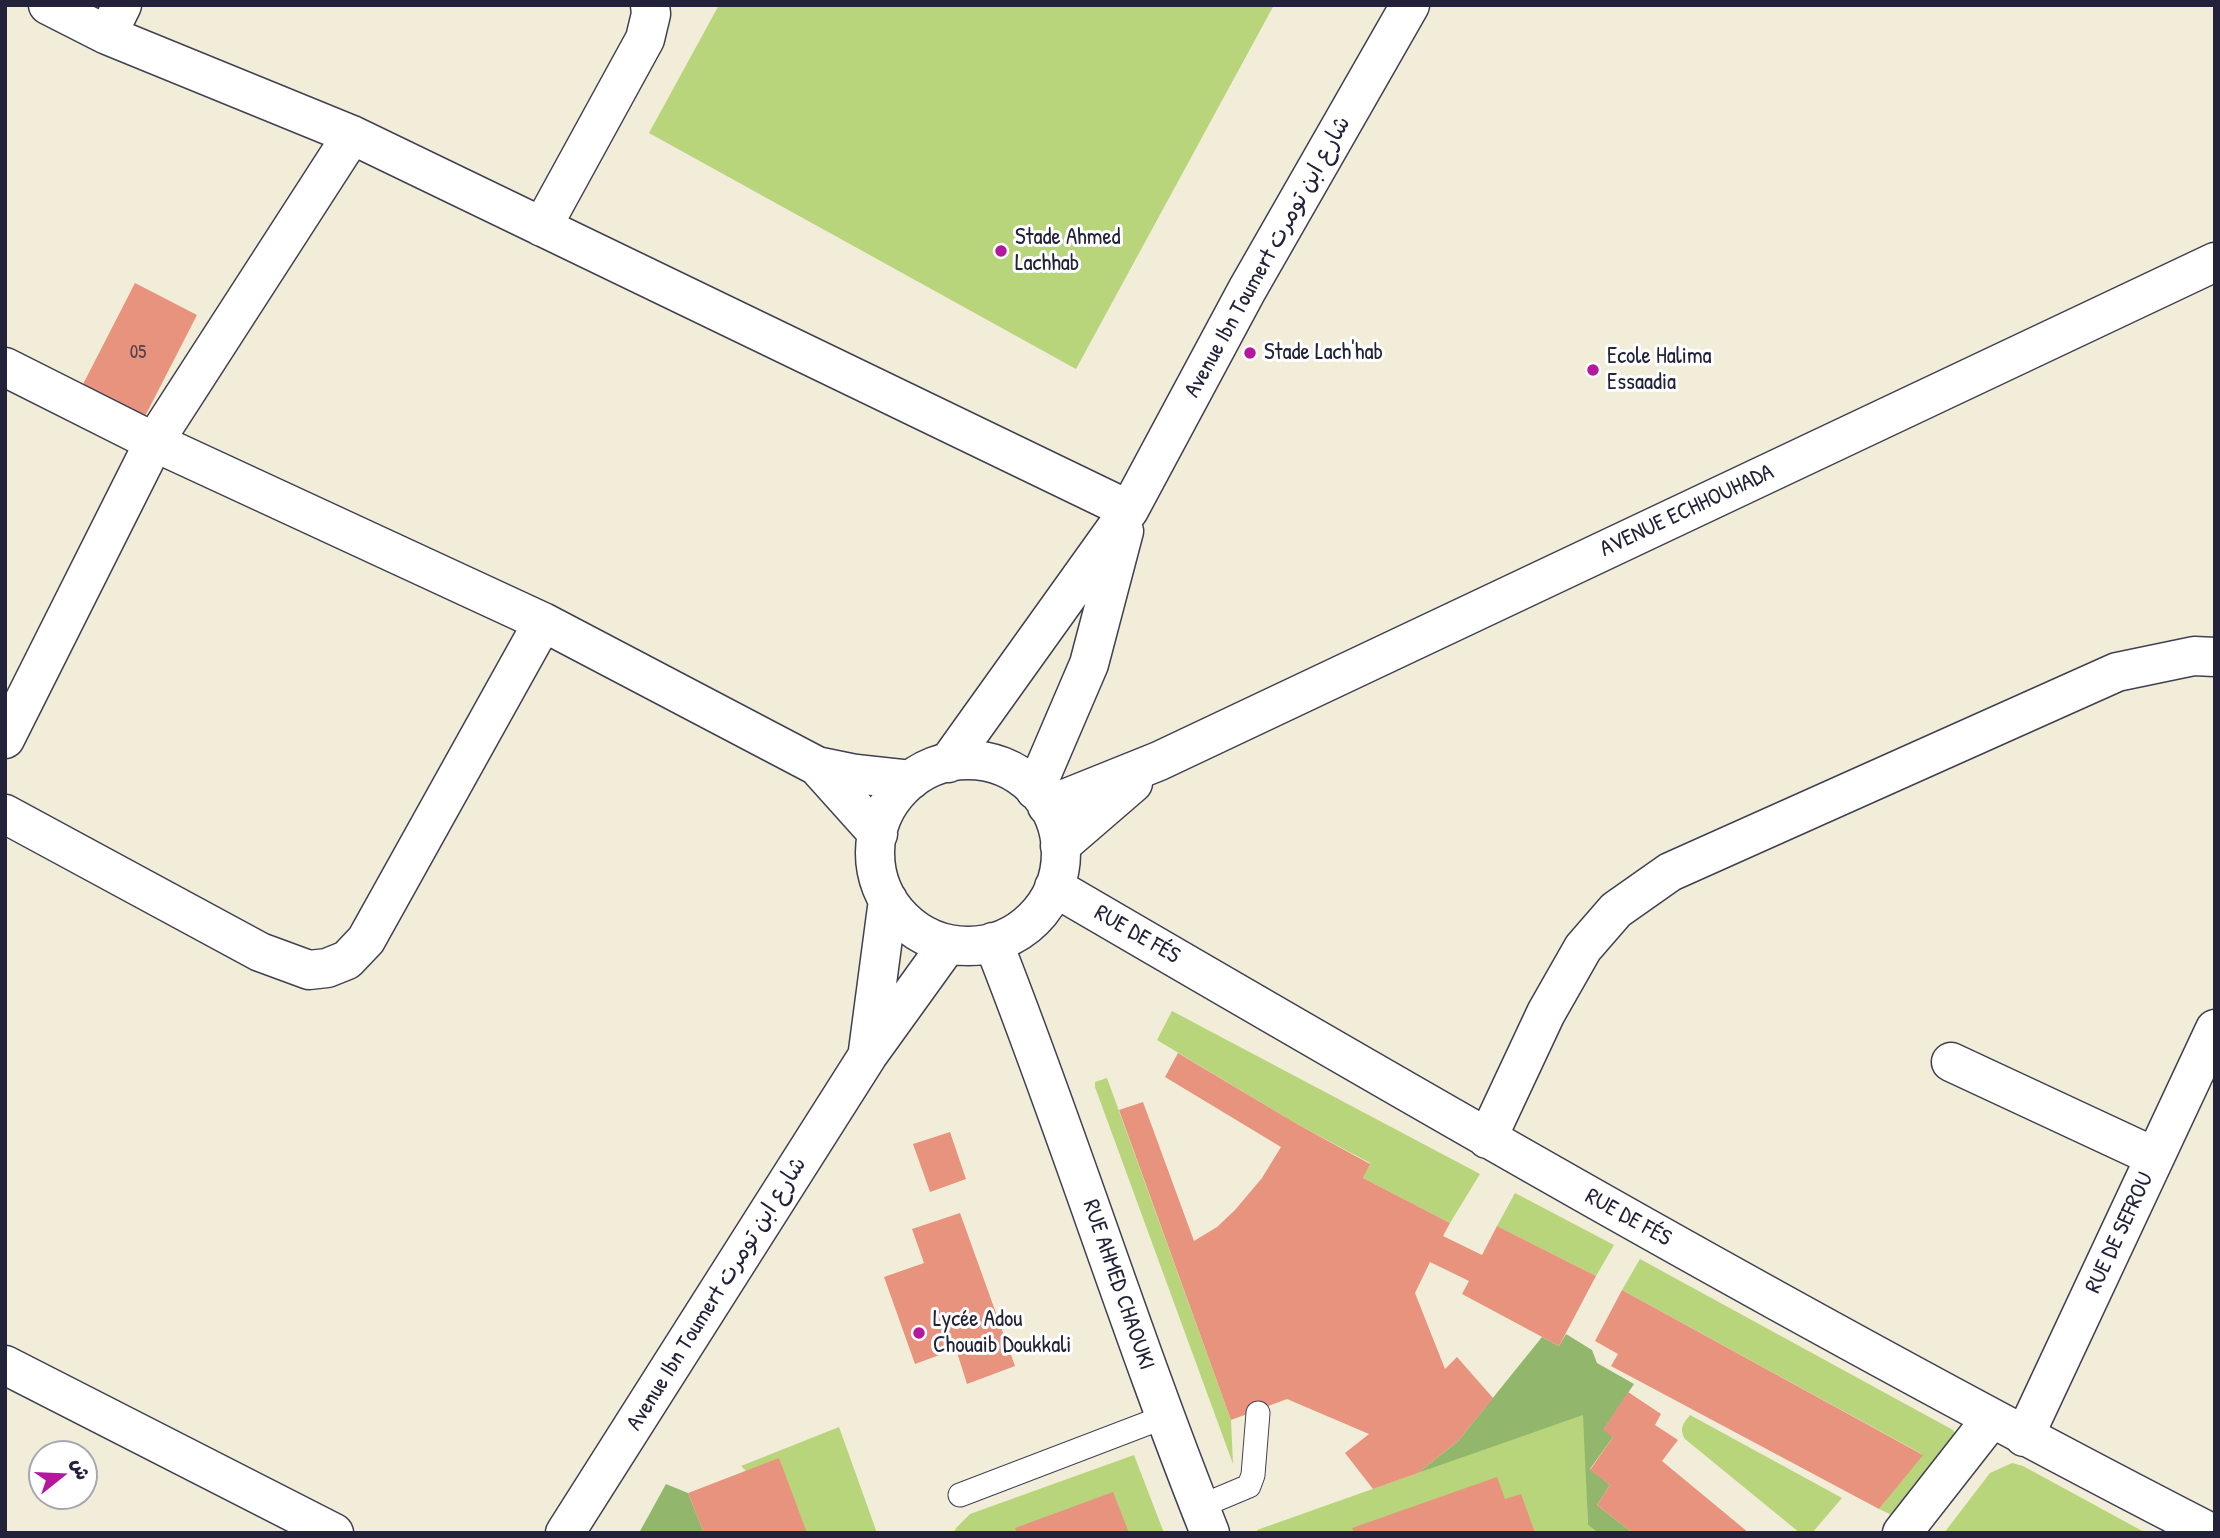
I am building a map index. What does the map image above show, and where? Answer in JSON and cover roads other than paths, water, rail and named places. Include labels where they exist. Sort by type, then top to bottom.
[{"type":"street","points":[[48,5],[114,20],[1129,510]]},
{"type":"street","points":[[542,227],[645,39],[651,14],[650,5]]},
{"type":"street","name":"Avenue Ibn Toumert شارع ابن تومرت","points":[[948,763],[1129,510],[1247,290],[1409,5]]},
{"type":"street","points":[[5,740],[154,442],[352,135]]},
{"type":"street","name":"AVENUE ECHHOUHADA","points":[[1041,798],[1159,761],[2215,262]]},
{"type":"street","points":[[5,367],[154,442],[543,622],[817,766],[856,774],[912,780]]},
{"type":"street","name":"Avenue Ibn Toumert شارع ابن تومرت","points":[[1041,798],[1089,664],[1129,510]]},
{"type":"street","points":[[5,814],[260,952],[309,970],[327,968],[347,960],[366,940],[543,622]]},
{"type":"street","points":[[1487,1139],[1546,1013],[1583,948],[1616,910],[1670,872],[2117,672],[2194,656],[2215,657]]},
{"type":"street","points":[[980,761],[1000,766],[1019,776],[1041,798],[1056,825],[1060,846],[1059,867],[1048,900],[1019,931],[993,942],[971,946],[948,944],[914,928],[895,911],[888,900],[876,864],[878,834],[891,802],[912,780],[929,769],[948,763],[980,761]]},
{"type":"street","name":"AVENUE ECHHOUHADA","points":[[1060,846],[1159,761]]},
{"type":"street","points":[[817,766],[878,834]]},
{"type":"street","name":"RUE DE FÉS","points":[[1054,887],[1487,1139],[2024,1437],[2211,1533]]},
{"type":"street","name":"Avenue Ibn Toumert شارع ابن تومرت","points":[[868,1055],[888,900]]},
{"type":"street","name":"RUE AHMED CHAOUKI","points":[[1030,922],[1030,1035]]},
{"type":"street","name":"RUE AHMED CHAOUKI","points":[[993,942],[1030,1035],[1164,1417],[1205,1520]]},
{"type":"street","name":"Avenue Ibn Toumert شارع ابن تومرت","points":[[565,1533],[868,1055],[948,944]]},
{"type":"street","name":"RUE DE SEFROU","points":[[2024,1437],[2215,1029]]},
{"type":"street","points":[[1951,1062],[2155,1157]]},
{"type":"street","points":[[5,1365],[334,1533]]},
{"type":"street","points":[[1902,1533],[1992,1418]]},
{"type":"lane","points":[[1205,1520],[1249,1486],[1253,1475],[1258,1413]]},
{"type":"lane","points":[[960,1495],[1164,1417]]},
{"type":"place","name":"Stade Ahmed Lachhab","points":[[1001,251]]},
{"type":"place","name":"Stade Lach'hab","points":[[1250,353]]},
{"type":"place","name":"Ecole Halima Essaadia","points":[[1593,370]]},
{"type":"place","name":"Lycée Adou Chouaib Doukkali","points":[[919,1333]]}]
